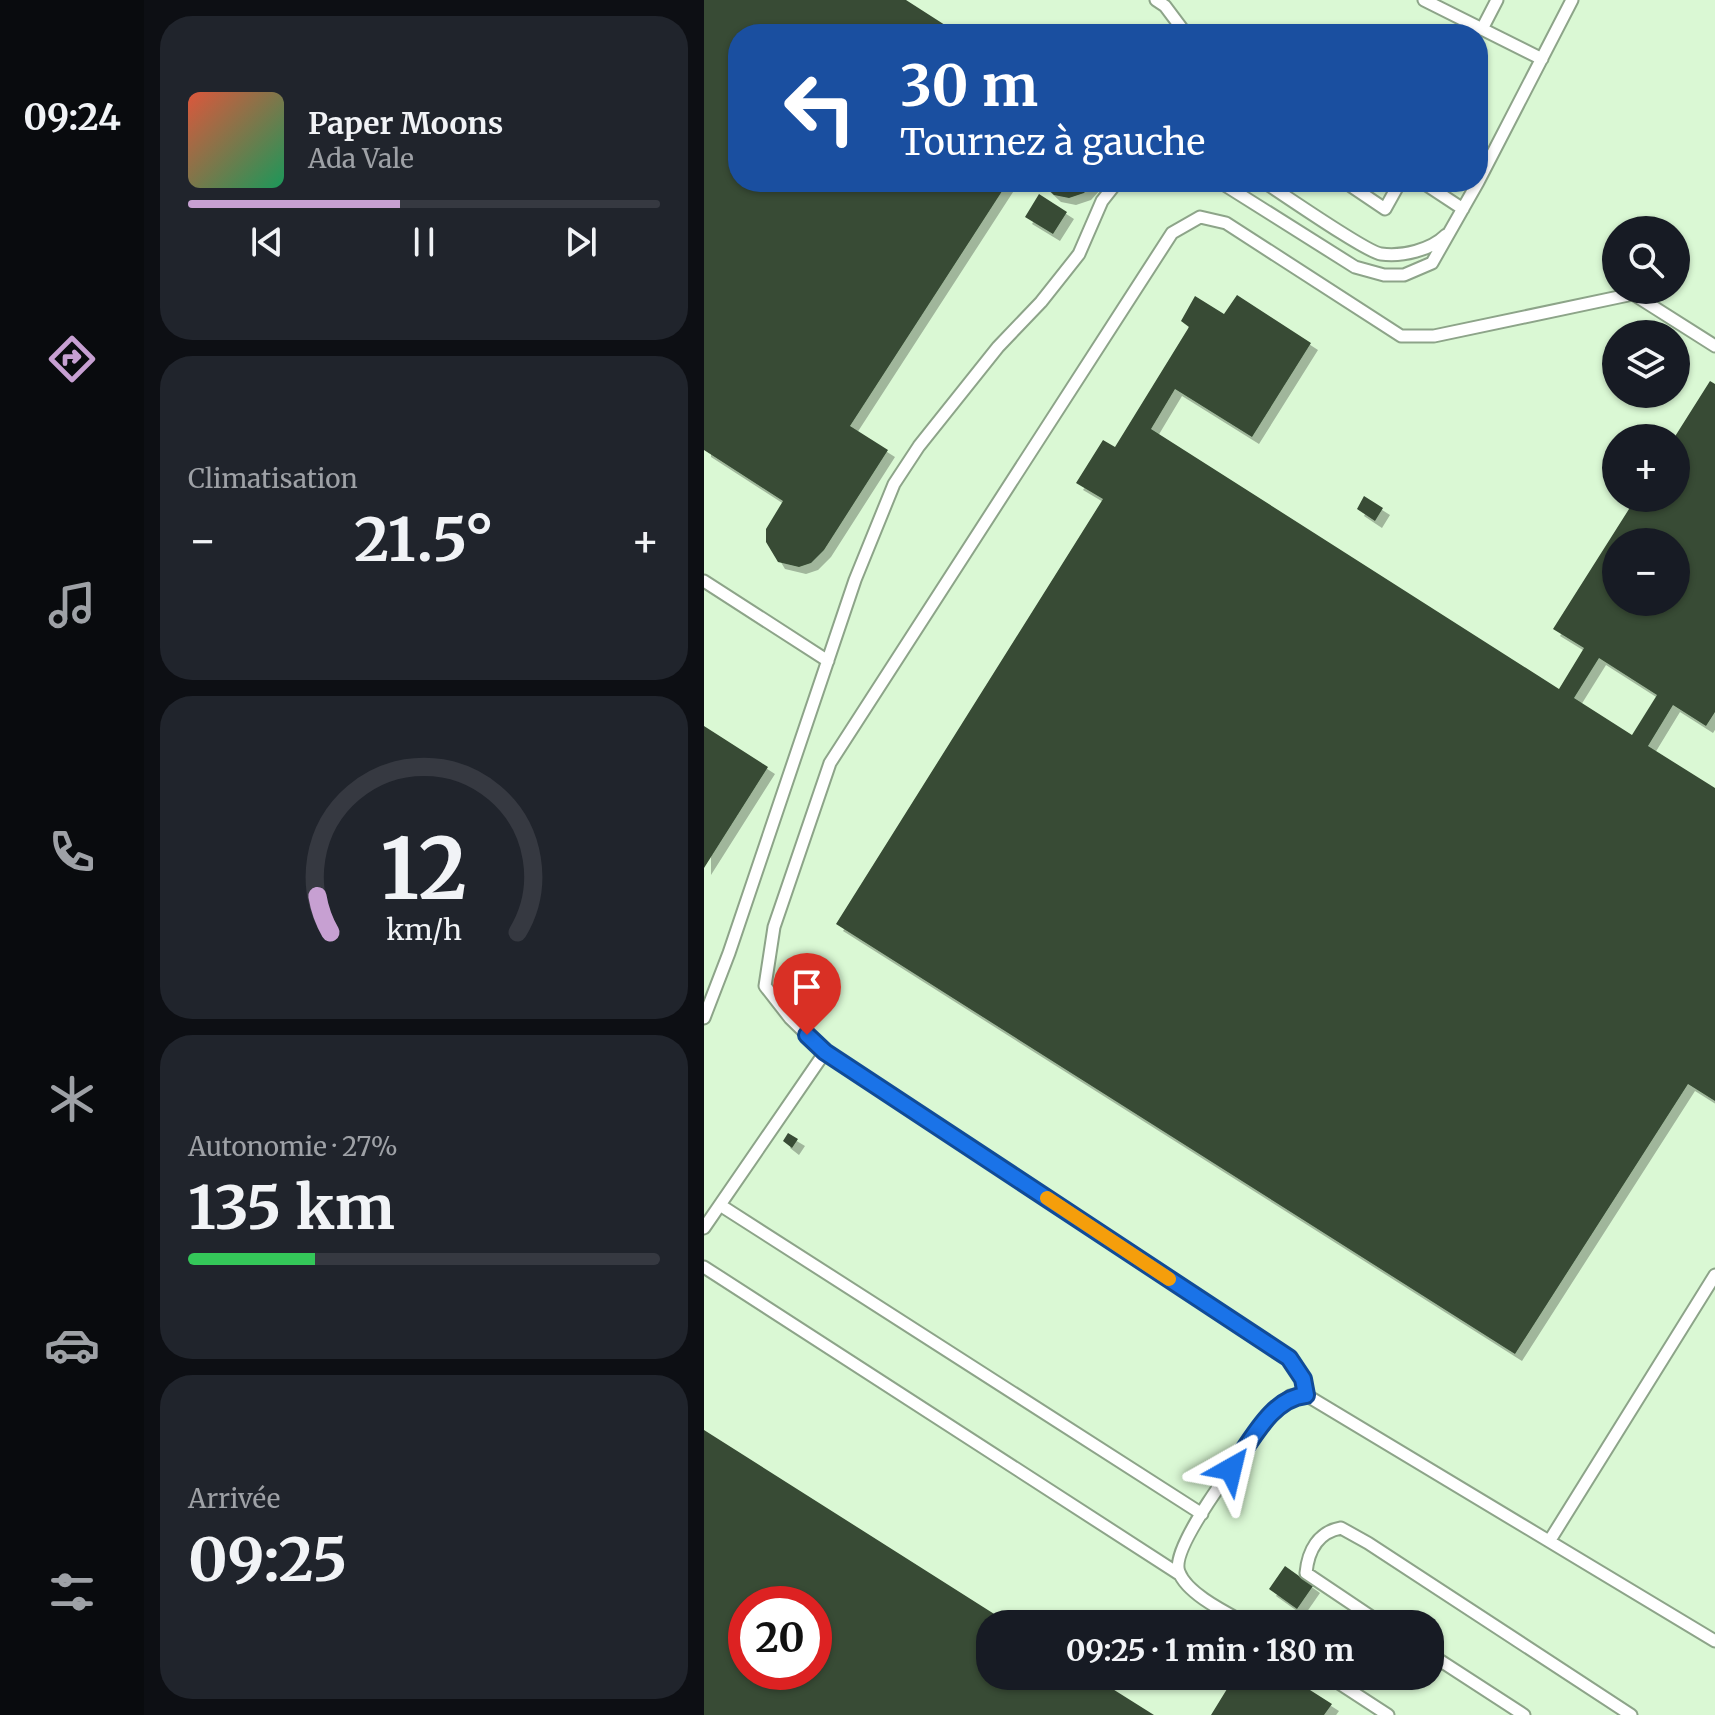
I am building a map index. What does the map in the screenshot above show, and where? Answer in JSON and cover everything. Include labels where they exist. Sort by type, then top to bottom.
[{"type":"lane","points":[[1156,0],[1165,6],[1178,24]]},
{"type":"lane","points":[[1424,0],[1472,24]]},
{"type":"lane","points":[[1485,24],[1497,0]]},
{"type":"lane","points":[[1488,163],[1572,0]]},
{"type":"lane","points":[[1488,32],[1542,59]]},
{"type":"lane","points":[[704,1018],[855,580],[894,484],[919,446],[998,347],[1041,302],[1079,254],[1102,201],[1109,192]]},
{"type":"lane","points":[[1236,192],[1355,267],[1384,275],[1404,275],[1432,263],[1472,192]]},
{"type":"lane","points":[[1280,192],[1379,254],[1410,253],[1439,242],[1454,227]]},
{"type":"lane","points":[[1360,192],[1385,209],[1394,192]]},
{"type":"lane","points":[[1437,192],[1463,209]]},
{"type":"lane","points":[[1306,1395],[1303,1379],[1289,1358],[825,1052],[790,1018],[765,986],[774,927],[830,763],[1172,233],[1200,217],[1226,223],[1401,336],[1434,336],[1633,294],[1715,346]]},
{"type":"lane","points":[[704,581],[828,661]]},
{"type":"lane","points":[[704,1228],[825,1052]]},
{"type":"lane","points":[[720,1205],[1202,1514]]},
{"type":"lane","points":[[704,1267],[1179,1574],[1224,1610]]},
{"type":"lane","points":[[1550,1540],[1715,1275]]},
{"type":"lane","points":[[1179,1574],[1177,1561],[1202,1514],[1279,1405],[1290,1396],[1306,1395],[1715,1641]]},
{"type":"lane","points":[[1361,1610],[1306,1573],[1307,1558],[1317,1541],[1331,1530],[1341,1528],[1368,1543],[1631,1715]]},
{"type":"lane","points":[[1444,1663],[1524,1715]]},
{"type":"lane","points":[[1350,1690],[1388,1715]]},
{"type":"shaded area","points":[[704,0],[1715,0],[1715,1715],[704,1715]]},
{"type":"building","points":[[704,0],[906,0],[943,24],[728,24],[728,192],[1002,192],[850,426],[888,450],[824,550],[811,563],[799,567],[778,562],[766,542],[766,529],[783,501],[704,450]]},
{"type":"building","points":[[1051,192],[1085,192],[1069,198]]},
{"type":"building","points":[[1039,194],[1067,212],[1053,234],[1025,217]]},
{"type":"building","points":[[1237,295],[1311,343],[1252,437],[1175,389],[1151,429],[1559,689],[1584,648],[1553,629],[1602,552],[1602,616],[1690,616],[1690,528],[1617,528],[1627,512],[1690,512],[1690,424],[1683,424],[1710,381],[1715,384],[1715,712],[1706,726],[1673,705],[1648,746],[1715,788],[1715,1101],[1688,1084],[1515,1354],[836,924],[1103,499],[1076,483],[1103,440],[1115,447],[1189,327],[1181,321],[1195,296],[1224,314]],"holes":[[[1599,658],[1657,695],[1632,735],[1574,698]]]},
{"type":"building","points":[[1364,496],[1383,508],[1375,521],[1357,509]]},
{"type":"building","points":[[704,726],[768,767],[704,868]]},
{"type":"building","points":[[788,1133],[798,1139],[792,1148],[783,1141]]},
{"type":"building","points":[[704,1430],[988,1610],[976,1610],[976,1690],[1114,1690],[1154,1715],[704,1715]]},
{"type":"building","points":[[1285,1566],[1313,1586],[1297,1609],[1269,1589]]},
{"type":"building","points":[[1226,1690],[1310,1690],[1332,1704],[1324,1715],[1211,1715]]},
{"type":"slow traffic","points":[[1047,1198],[1169,1279]]},
{"type":"route","points":[[807,1035],[825,1052],[1289,1358],[1303,1379],[1306,1395],[1290,1396],[1279,1405],[1231,1469]]}]
